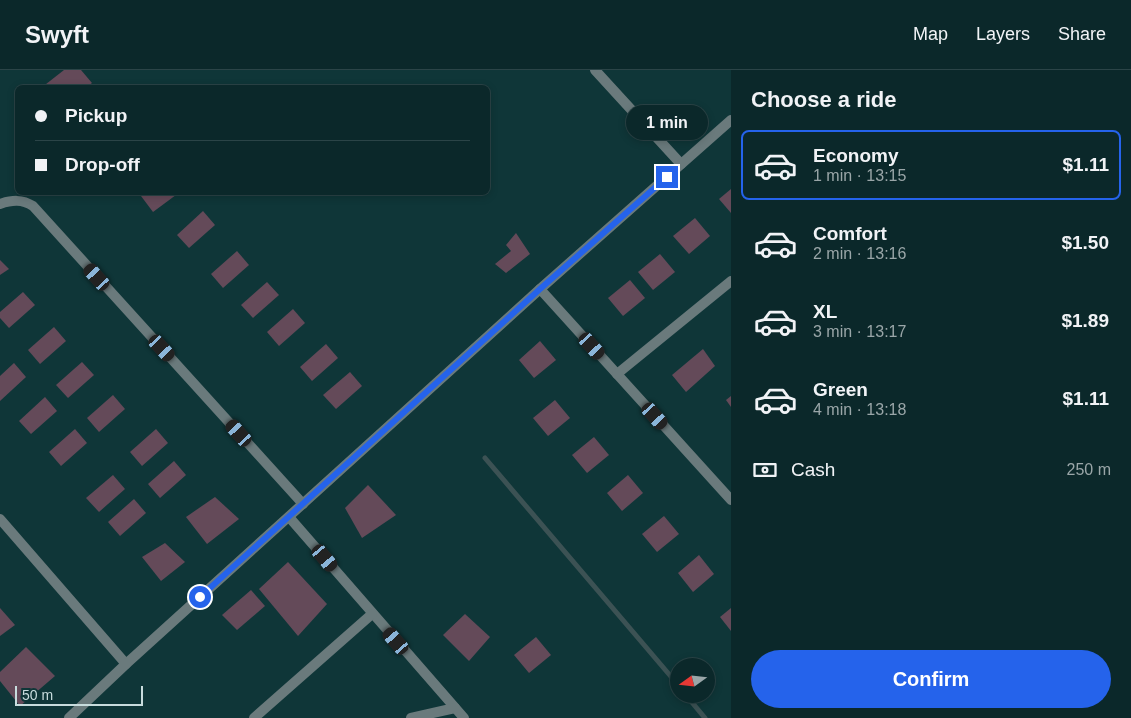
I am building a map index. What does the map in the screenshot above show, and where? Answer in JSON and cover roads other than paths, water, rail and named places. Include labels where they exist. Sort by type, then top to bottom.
[{"type":"street","points":[[595,70],[681,164]]},
{"type":"street","points":[[69,718],[126,664],[540,289],[731,120]]},
{"type":"street","points":[[0,204],[12,200],[25,201],[33,206],[303,504]]},
{"type":"street","points":[[618,374],[731,281]]},
{"type":"street","points":[[540,289],[731,500]]},
{"type":"street","points":[[289,517],[464,718]]},
{"type":"street","points":[[0,518],[126,664]]},
{"type":"street","points":[[254,718],[372,614]]},
{"type":"street","points":[[411,718],[455,708]]},
{"type":"waterway","points":[[485,458],[670,675]]},
{"type":"waterway","points":[[692,703],[705,718]]}]
